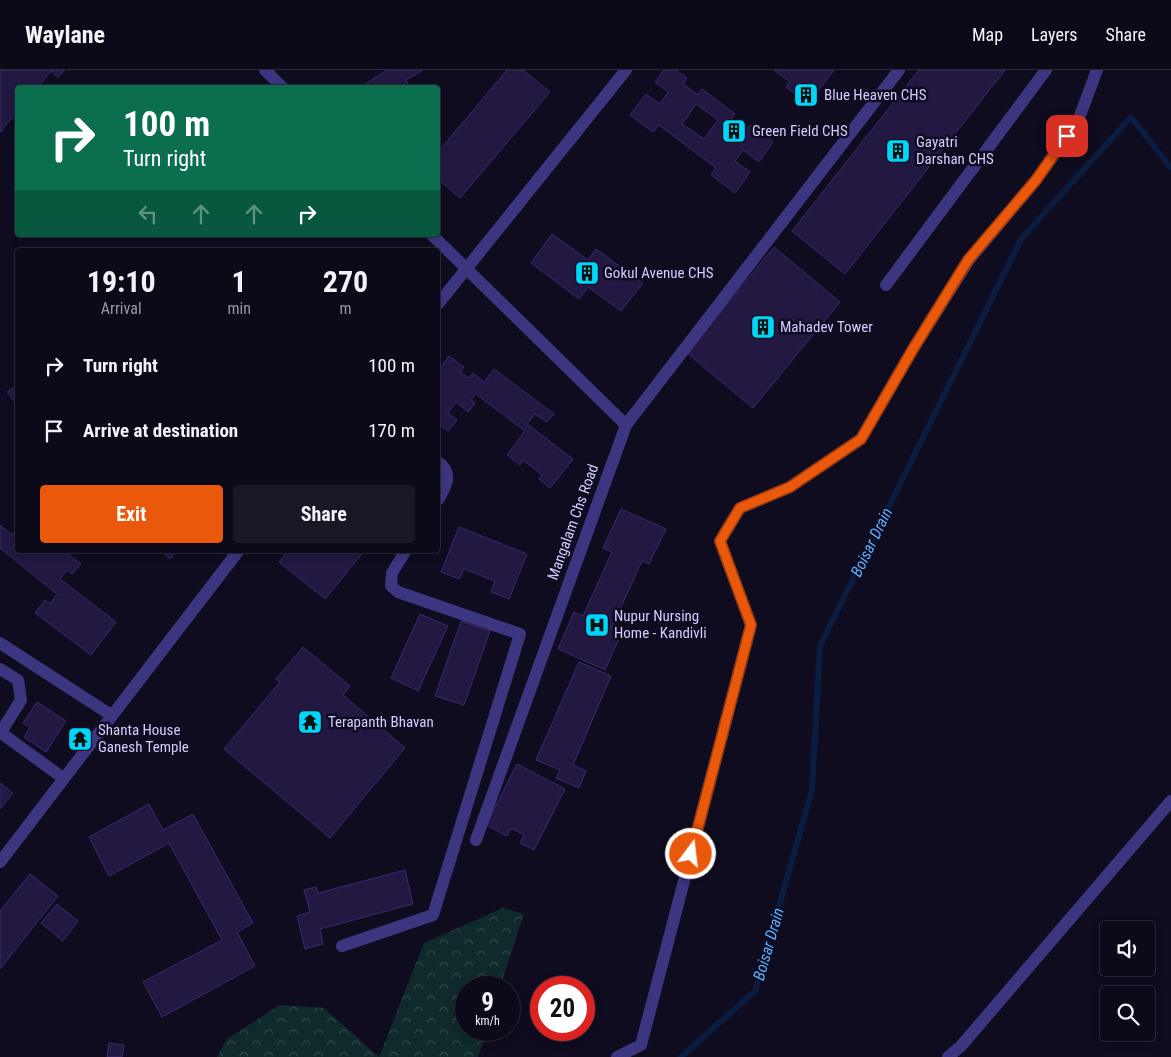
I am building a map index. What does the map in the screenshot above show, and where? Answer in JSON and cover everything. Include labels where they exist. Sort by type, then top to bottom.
[{"type":"street","points":[[265,70],[280,85]]},
{"type":"street","points":[[440,302],[626,70]]},
{"type":"street","name":"Mangalam Chs Road","points":[[476,840],[626,424],[899,70]]},
{"type":"street","points":[[886,285],[1046,70]]},
{"type":"street","points":[[617,1057],[640,1045],[751,625],[720,541],[740,508],[790,487],[861,439],[913,349],[968,260],[1036,180],[1078,121],[1097,70]]},
{"type":"street","points":[[434,237],[626,424]]},
{"type":"street","points":[[440,464],[448,472],[447,485],[440,497]]},
{"type":"street","points":[[0,862],[237,553]]},
{"type":"street","points":[[342,946],[432,915],[520,634],[398,592],[391,586],[392,573],[404,553]]},
{"type":"street","points":[[0,643],[111,715]]},
{"type":"street","points":[[0,669],[18,680],[21,700],[0,732],[63,778]]},
{"type":"street","points":[[948,1057],[961,1052],[1171,801]]},
{"type":"green space","points":[[503,908],[524,914],[504,976],[455,976],[455,1041],[483,1041],[478,1057],[379,1057],[424,943]]},
{"type":"green space","points":[[280,1005],[324,1008],[379,1057],[217,1057],[227,1039]]},
{"type":"building","points":[[0,70],[65,70],[58,77],[51,71],[39,85],[15,85],[15,114],[0,132]]},
{"type":"building","points":[[387,70],[423,70],[406,80],[408,85],[364,85]]},
{"type":"building","points":[[507,70],[523,70],[550,92],[460,198],[440,181],[440,150]]},
{"type":"building","name":"Green Field CHS","points":[[664,70],[676,70],[687,78],[683,84],[698,95],[702,89],[735,114],[731,119],[745,130],[750,125],[773,142],[759,162],[743,150],[735,161],[750,172],[735,193],[711,175],[716,168],[659,125],[653,132],[630,115],[646,94],[660,104],[668,92],[655,82]],"holes":[[[696,104],[718,120],[704,139],[682,124]]]},
{"type":"building","name":"Blue Heaven CHS","points":[[774,70],[834,70],[808,104],[786,87],[790,82]]},
{"type":"building","name":"Gayatri Darshan CHS","points":[[919,70],[1005,70],[845,274],[792,231]]},
{"type":"building","name":"Gokul Avenue CHS","points":[[552,234],[588,260],[596,249],[643,283],[621,311],[588,287],[579,299],[531,263]]},
{"type":"building","name":"Mahadev Tower","points":[[774,247],[840,302],[753,408],[687,353]]},
{"type":"building","points":[[449,356],[464,367],[460,372],[469,378],[473,373],[484,382],[494,369],[554,414],[547,422],[535,414],[527,424],[573,459],[550,488],[539,479],[542,475],[523,460],[520,465],[507,455],[525,431],[476,394],[471,400],[475,403],[468,412],[456,402],[448,413],[457,420],[448,431],[440,425],[440,368]]},
{"type":"building","points":[[15,387],[15,402],[7,392]]},
{"type":"building","points":[[621,509],[666,529],[649,564],[642,561],[611,629],[621,634],[605,670],[558,649],[574,612],[583,616],[612,552],[603,548]]},
{"type":"building","points":[[0,525],[12,535],[15,531],[15,553],[67,553],[81,564],[72,574],[67,570],[60,579],[116,622],[91,655],[35,613],[45,600],[50,604],[57,594],[0,548]]},
{"type":"building","points":[[459,527],[527,554],[509,599],[491,592],[495,581],[464,569],[459,579],[441,572]]},
{"type":"building","points":[[163,553],[175,553],[170,559]]},
{"type":"building","points":[[286,553],[363,553],[325,599],[279,562]]},
{"type":"building","points":[[420,614],[448,626],[418,691],[391,678]]},
{"type":"building","points":[[461,621],[490,631],[464,705],[435,696]]},
{"type":"building","name":"Terapanth Bhavan","points":[[303,647],[350,686],[343,695],[405,748],[330,838],[224,749],[280,682],[276,679]]},
{"type":"building","points":[[579,662],[611,676],[573,765],[586,771],[579,788],[556,778],[560,770],[536,760]]},
{"type":"building","points":[[37,702],[66,721],[46,752],[24,737],[30,727],[23,723]]},
{"type":"building","points":[[517,764],[565,789],[534,850],[520,843],[524,835],[511,828],[507,836],[486,825]]},
{"type":"building","points":[[0,783],[13,793],[0,809]]},
{"type":"building","points":[[149,804],[163,830],[193,814],[253,923],[237,932],[255,966],[162,1017],[143,982],[222,940],[169,843],[109,876],[89,837]]},
{"type":"building","points":[[405,870],[413,904],[320,929],[323,944],[305,949],[297,916],[310,912],[304,890],[316,887],[318,893]]},
{"type":"building","points":[[30,874],[58,896],[0,969],[0,911]]},
{"type":"building","points":[[57,904],[78,921],[63,941],[41,923]]},
{"type":"building","points":[[109,1043],[124,1045],[122,1057],[107,1057]]},
{"type":"waterway","name":"Boisar Drain","points":[[681,1057],[755,991],[812,790],[820,646],[1021,239],[1131,117],[1171,168]]},
{"type":"place","name":"Blue Heaven CHS","points":[[806,95]]},
{"type":"place","name":"Green Field CHS","points":[[734,131]]},
{"type":"place","name":"Gayatri Darshan CHS","points":[[898,151]]},
{"type":"place","name":"Gokul Avenue CHS","points":[[587,273]]},
{"type":"place","name":"Mahadev Tower","points":[[763,327]]},
{"type":"place","name":"Nupur Nursing Home - Kandivli","points":[[597,625]]},
{"type":"place","name":"Terapanth Bhavan","points":[[310,722]]},
{"type":"place","name":"Shanta House Ganesh Temple","points":[[80,739]]},
{"type":"route","points":[[691,854],[751,625],[720,541],[740,508],[790,487],[861,439],[913,349],[968,260],[1036,180],[1067,136]]}]
